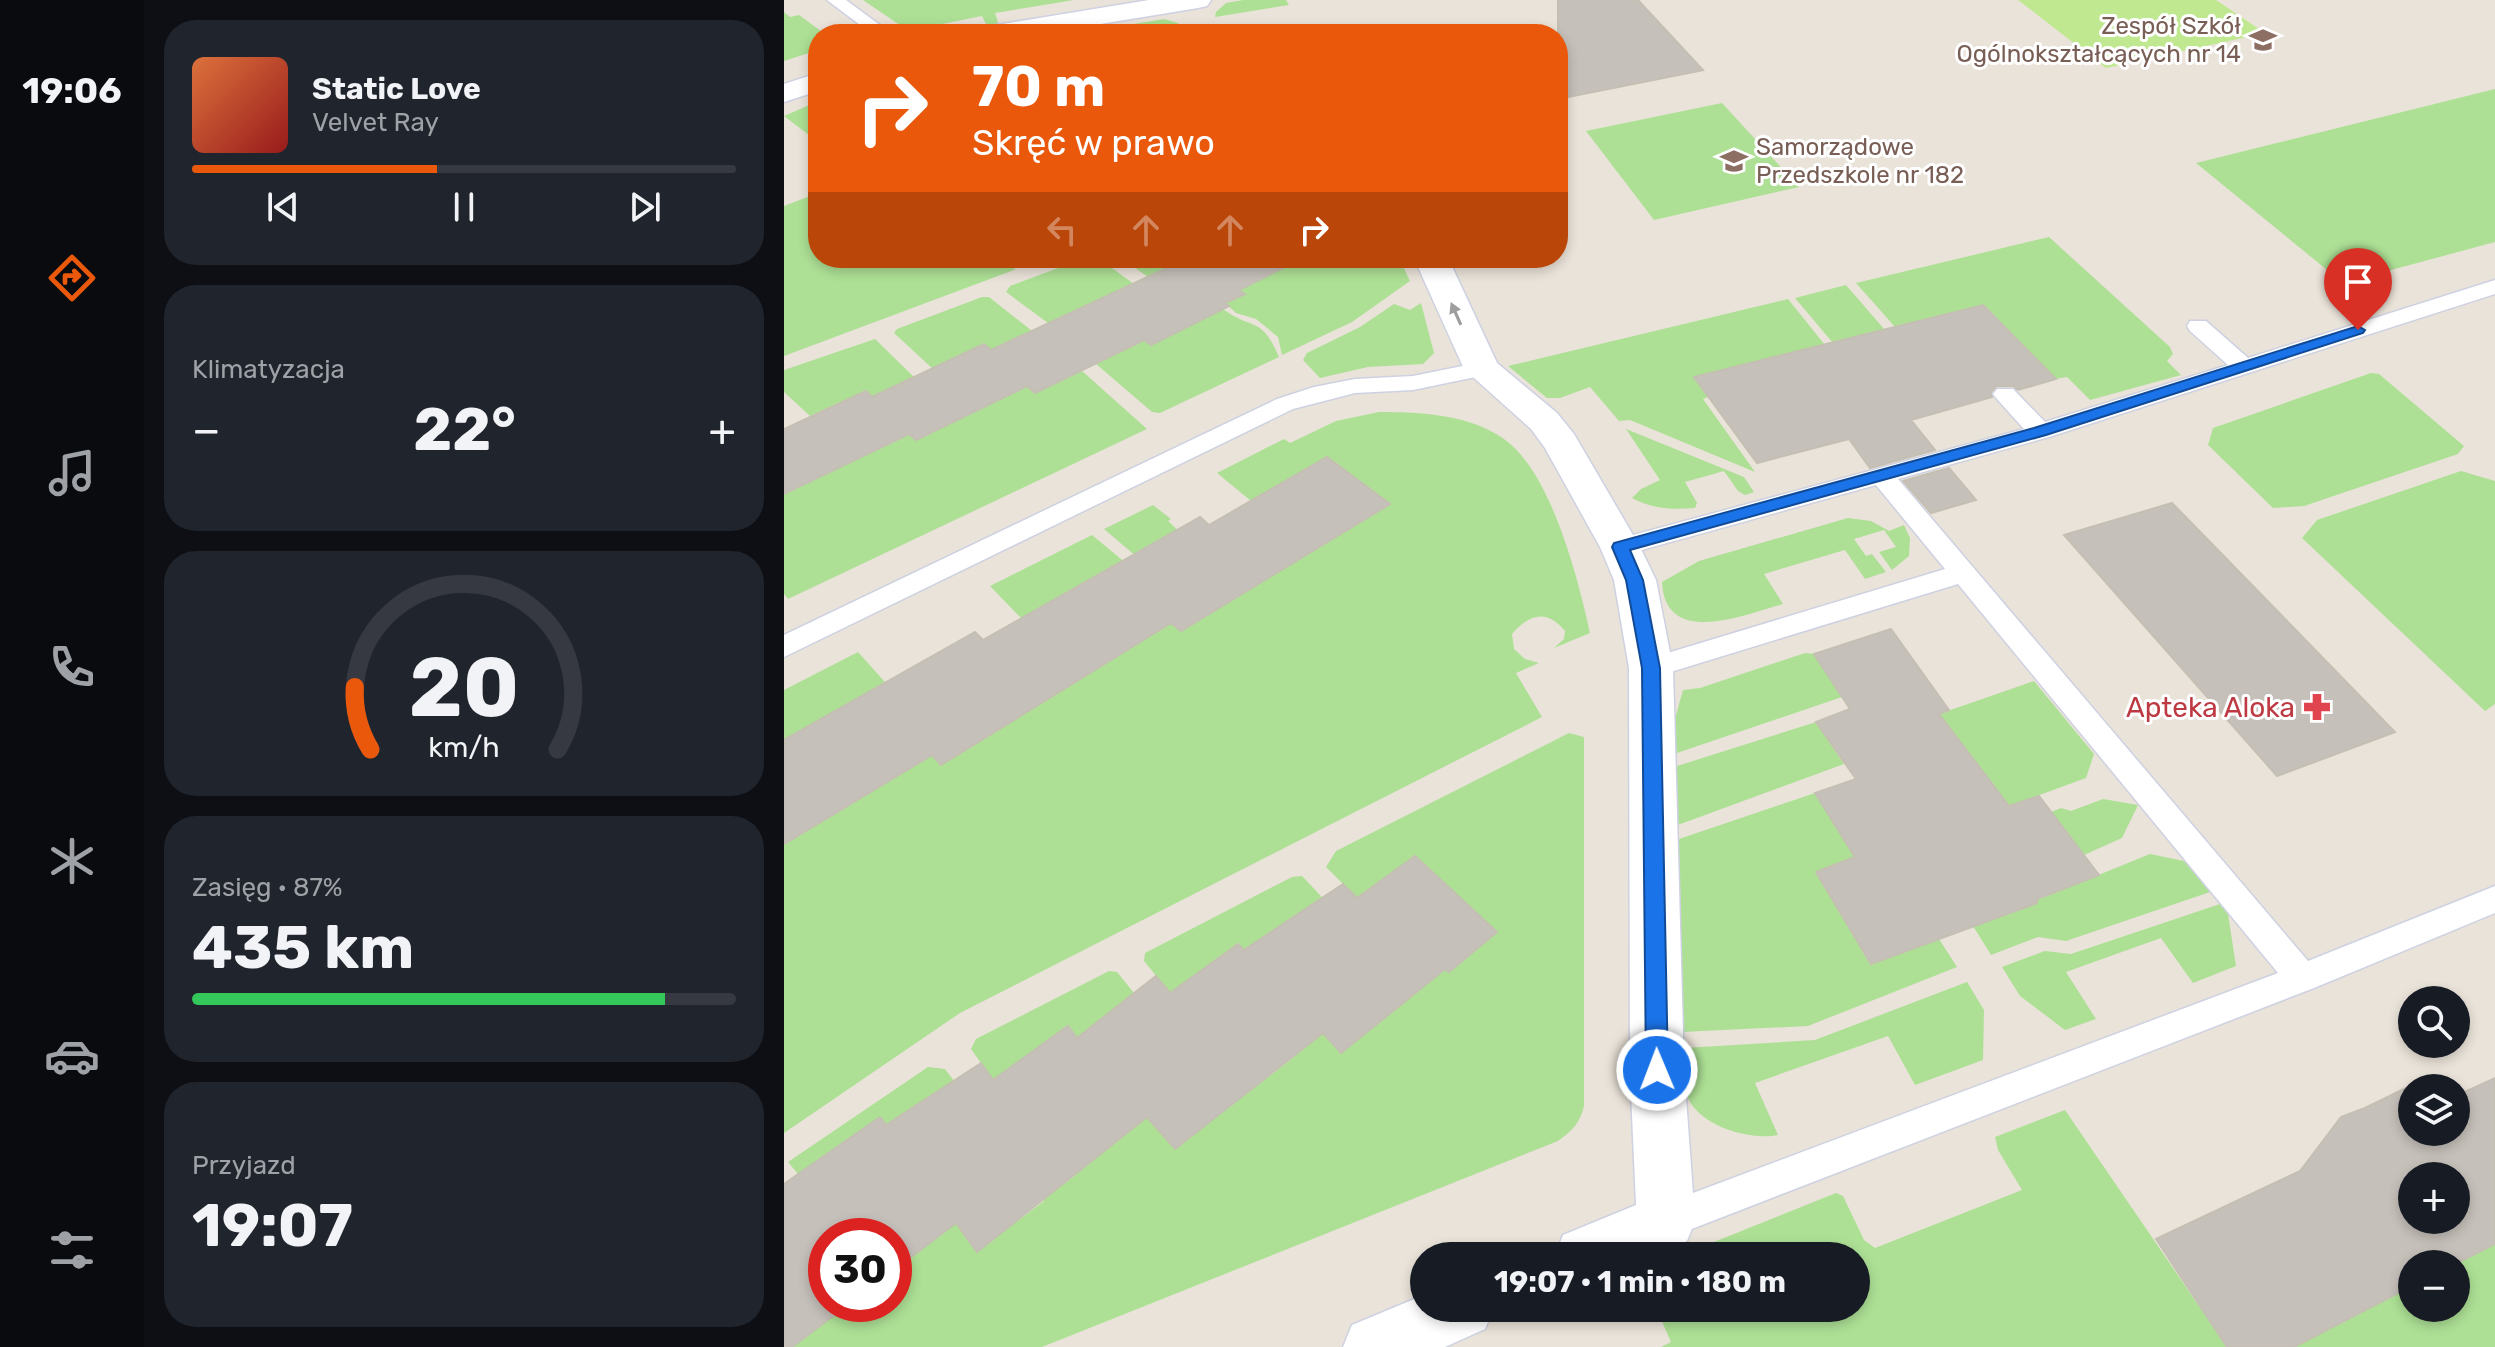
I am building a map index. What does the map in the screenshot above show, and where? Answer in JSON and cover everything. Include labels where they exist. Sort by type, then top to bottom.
[{"type":"street","points":[[1070,24],[1199,8]]},
{"type":"street","points":[[784,93],[808,85]]},
{"type":"street","points":[[1436,268],[1482,369],[1544,421],[1561,443],[1620,547],[1635,580],[1651,668],[1657,1070],[1666,1221],[1617,1242]]},
{"type":"street","points":[[1374,1347],[1432,1322]]},
{"type":"lane","points":[[835,0],[869,24]]},
{"type":"lane","points":[[1620,547],[2040,432],[2495,287]]},
{"type":"lane","points":[[2198,326],[2245,368]]},
{"type":"lane","points":[[784,647],[1285,404],[1355,386],[1413,383],[1482,369]]},
{"type":"lane","points":[[2005,394],[2040,432]]},
{"type":"lane","points":[[1882,476],[2302,978]]},
{"type":"lane","points":[[1651,668],[1963,573]]},
{"type":"lane","points":[[1666,1221],[2302,978],[2495,899]]},
{"type":"green space","points":[[863,0],[1074,0],[995,13],[999,24],[986,24],[982,16],[942,24],[898,24]]},
{"type":"green space","points":[[1286,0],[1289,5],[1215,17],[1226,3]]},
{"type":"green space","points":[[2018,0],[2216,0],[2265,33],[2106,68]]},
{"type":"green space","points":[[784,12],[790,17],[799,15],[811,24],[808,24],[808,53],[784,61]]},
{"type":"green space","points":[[1164,19],[1178,24],[1134,24]]},
{"type":"green space","points":[[2495,89],[2495,242],[2343,283],[2196,163]]},
{"type":"green space","points":[[1722,103],[1799,187],[1654,220],[1586,131]]},
{"type":"green space","points":[[808,106],[808,134],[784,116]]},
{"type":"green space","points":[[808,197],[808,268],[1015,268],[784,356],[784,206]]},
{"type":"green space","points":[[2049,237],[2170,347],[2173,354],[2167,361],[2181,375],[2090,400],[2067,377],[2056,379],[1983,305],[1895,327],[1856,283]]},
{"type":"green space","points":[[1058,268],[1112,268],[1141,289],[1048,323],[1006,292],[1010,286]]},
{"type":"green space","points":[[1135,268],[1178,268],[1155,282]]},
{"type":"green space","points":[[1282,268],[1404,268],[1410,281],[1352,322],[1282,355],[1278,337],[1256,319],[1236,313],[1225,303],[1244,294],[1239,290]]},
{"type":"green space","points":[[1846,285],[1885,330],[1833,343],[1795,298]]},
{"type":"green space","points":[[989,297],[1032,331],[991,350],[933,369],[894,333],[897,329]]},
{"type":"green space","points":[[1788,299],[1825,345],[1703,399],[1755,472],[1630,420],[1619,421],[1590,387],[1560,398],[1547,398],[1508,366]]},
{"type":"green space","points":[[1421,303],[1434,353],[1423,364],[1368,367],[1320,378],[1303,360],[1307,353],[1360,327],[1394,304],[1410,310]]},
{"type":"green space","points":[[1223,309],[1261,329],[1279,357],[1160,413],[1152,412],[1095,363],[1139,336],[1151,345],[1190,326],[1197,313],[1205,319]]},
{"type":"green space","points":[[875,339],[914,377],[872,397],[865,391],[810,416],[784,392],[784,370]]},
{"type":"green space","points":[[1081,370],[1147,429],[788,599],[784,594],[784,492],[1023,383],[1035,393]]},
{"type":"green space","points":[[2371,373],[2379,374],[2464,446],[2458,454],[2304,506],[2273,508],[2208,445],[2213,428]]},
{"type":"green space","points":[[1379,412],[1444,416],[1490,431],[1521,455],[1549,500],[1570,556],[1590,633],[1554,648],[1564,639],[1565,631],[1552,619],[1538,617],[1531,618],[1512,634],[1514,649],[1525,659],[1539,663],[1516,673],[1542,717],[960,1013],[784,1133],[784,844],[932,755],[941,765],[1171,623],[1181,631],[1390,504],[1327,457],[1251,501],[1217,473],[1284,439],[1290,443],[1336,421]]},
{"type":"green space","points":[[1626,429],[1744,477],[1754,492],[1745,495],[1738,491],[1724,471],[1685,482],[1697,503],[1695,508],[1663,508],[1632,498],[1641,489],[1660,480]]},
{"type":"green space","points":[[2461,471],[2495,481],[2495,704],[2485,711],[2302,538],[2317,520]]},
{"type":"green space","points":[[1153,505],[1171,519],[1168,521],[1186,538],[1144,563],[1104,529]]},
{"type":"green space","points":[[1848,518],[1871,521],[1889,531],[1904,525],[1910,538],[1909,556],[1892,570],[1879,552],[1896,547],[1884,530],[1854,539],[1866,556],[1872,554],[1886,572],[1865,579],[1845,550],[1764,574],[1783,604],[1710,622],[1692,621],[1677,615],[1667,603],[1662,582],[1699,561]]},
{"type":"green space","points":[[1092,535],[1133,569],[1112,567],[1021,618],[990,586]]},
{"type":"green space","points":[[858,652],[893,691],[784,740],[784,690]]},
{"type":"green space","points":[[1805,653],[1814,654],[1842,697],[1674,754],[1673,726],[1683,690],[1700,688]]},
{"type":"green space","points":[[2034,681],[2094,754],[2086,778],[2009,806],[1939,714]]},
{"type":"green space","points":[[1816,722],[1844,764],[1675,826],[1674,767]]},
{"type":"green space","points":[[1569,733],[1584,737],[1584,1106],[1571,1130],[1558,1141],[1042,1347],[792,1347],[825,1322],[912,1322],[912,1251],[948,1213],[977,1251],[1044,1201],[1035,1189],[1055,1173],[1064,1184],[1111,1146],[1106,1140],[1143,1112],[1175,1149],[1238,1100],[1245,1072],[1258,1085],[1294,1057],[1312,1022],[1341,1052],[1418,991],[1437,961],[1449,972],[1497,931],[1415,857],[1357,898],[1326,867],[1336,851]]},
{"type":"green space","points":[[1815,793],[1855,857],[1816,872],[1870,964],[1939,939],[1957,967],[1808,1026],[1682,1032],[1676,840]]},
{"type":"green space","points":[[2103,799],[2138,805],[2122,838],[2084,855],[2051,812],[2061,808],[2071,811]]},
{"type":"green space","points":[[2150,854],[2184,861],[2210,892],[2066,941],[2038,937],[1991,955],[1973,926]]},
{"type":"green space","points":[[1302,876],[1337,913],[1262,968],[1238,944],[1170,993],[1144,961],[1145,953],[1292,877]]},
{"type":"green space","points":[[2220,904],[2228,914],[2236,966],[2193,983],[2161,938],[2066,972],[2096,1019],[2065,1030],[2020,996],[2002,967],[2045,951],[2071,954]]},
{"type":"green space","points":[[1109,971],[1117,972],[1147,1009],[1089,1052],[1067,1026],[993,1080],[971,1049],[976,1039]]},
{"type":"green space","points":[[1967,982],[1984,1010],[1983,1060],[1915,1085],[1888,1036],[1755,1083],[1778,1135],[1738,1133],[1711,1122],[1691,1104],[1686,1092],[1684,1048],[1815,1040]]},
{"type":"green space","points":[[928,1067],[945,1069],[967,1098],[798,1174],[788,1162]]},
{"type":"green space","points":[[2065,1110],[2227,1347],[1661,1347],[1671,1342],[1662,1322],[1870,1322],[1870,1244],[1875,1248],[2022,1190],[1998,1150],[1995,1137]]},
{"type":"green space","points":[[1836,1193],[1843,1196],[1867,1242],[1714,1242]]},
{"type":"green space","points":[[2495,1244],[2495,1347],[2294,1347],[2398,1293],[2398,1322],[2470,1322],[2470,1256]]},
{"type":"building","points":[[1558,0],[1638,0],[1703,70],[1568,97],[1568,24],[1558,24]]},
{"type":"building","points":[[1167,268],[1283,268],[1239,290],[1245,294],[1225,303],[1229,306],[1151,345],[1144,340],[1035,393],[1027,386],[916,440],[909,434],[784,494],[784,429],[866,391],[872,397],[984,344],[991,350]]},
{"type":"building","points":[[1983,305],[2056,379],[2018,390],[2013,386],[1997,386],[1991,392],[1992,397],[1911,420],[1935,450],[1870,468],[1849,439],[1757,463],[1694,377]]},
{"type":"building","points":[[1327,457],[1390,504],[1181,631],[1171,623],[941,765],[932,755],[784,844],[784,740],[975,632],[983,640],[1200,517],[1209,525]]},
{"type":"building","points":[[1949,468],[1976,500],[1931,513],[1903,481]]},
{"type":"building","points":[[2172,503],[2395,732],[2277,776],[2064,535]]},
{"type":"building","points":[[1891,629],[1949,710],[1939,714],[2009,806],[2039,796],[2099,875],[2037,899],[2037,903],[1871,964],[1816,872],[1855,857],[1815,793],[1856,779],[1816,722],[1850,709],[1814,654]]},
{"type":"building","points":[[1415,856],[1497,932],[1449,972],[1445,969],[1341,1053],[1323,1033],[1175,1149],[1147,1117],[977,1252],[956,1223],[912,1256],[912,1218],[808,1218],[808,1322],[825,1322],[792,1347],[784,1347],[784,1184],[880,1117],[886,1125],[981,1063],[993,1080],[1068,1026],[1077,1038],[1156,976],[1170,993],[1238,944],[1244,950],[1343,884],[1357,898]]},
{"type":"building","points":[[2495,1078],[2495,1244],[2470,1256],[2470,1250],[2398,1250],[2398,1293],[2294,1347],[2227,1347],[2156,1239],[2300,1171],[2341,1117],[2398,1092],[2398,1146],[2470,1146],[2470,1090]]},
{"type":"place","name":"Zespół Szkół Ogólnokształcących nr 14","points":[[2263,40]]},
{"type":"place","name":"Samorządowe Przedszkole nr 182","points":[[1734,161]]},
{"type":"place","name":"Apteka Aloka","points":[[2317,707]]},
{"type":"route","points":[[1657,1070],[1651,668],[1635,580],[1620,547],[2040,432],[2358,330]]}]
